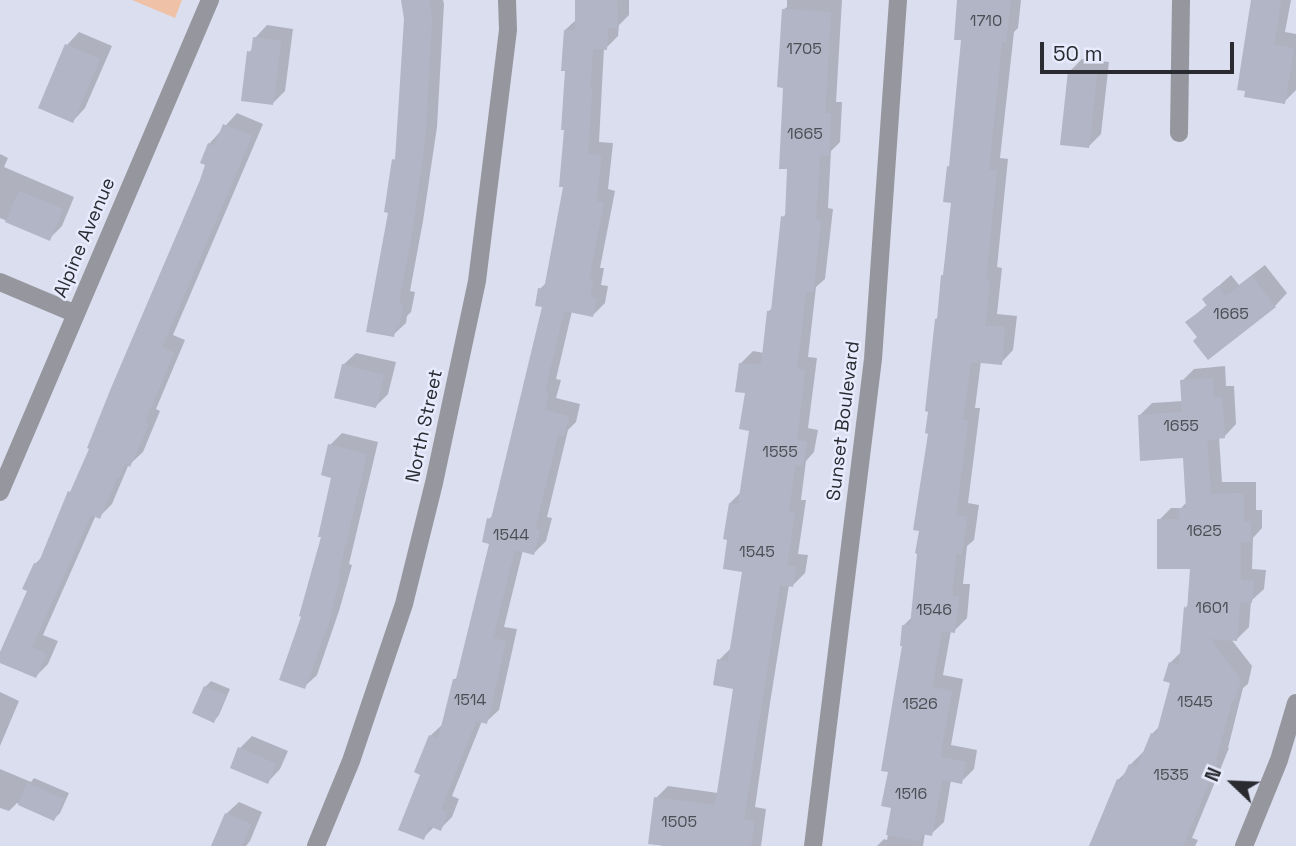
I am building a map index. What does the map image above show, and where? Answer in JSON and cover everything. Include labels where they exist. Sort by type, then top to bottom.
[{"type":"street","name":"Alpine Avenue","points":[[0,492],[210,0]]},
{"type":"street","name":"North Street","points":[[316,846],[351,761],[404,604],[435,483],[477,281],[508,30],[507,0]]},
{"type":"street","name":"Sunset Boulevard","points":[[813,846],[873,359],[898,0]]},
{"type":"street","points":[[1178,133],[1181,0]]},
{"type":"street","points":[[0,282],[76,313]]},
{"type":"street","points":[[1244,846],[1279,760],[1296,703]]},
{"type":"shaded area","points":[[132,0],[182,0],[175,18]]},
{"type":"building","points":[[401,0],[429,0],[432,18],[425,141],[399,303],[403,304],[399,327],[396,326],[394,337],[366,332],[388,213],[384,212],[392,159],[395,160],[404,19]]},
{"type":"building","points":[[575,0],[617,0],[618,29],[608,28],[607,50],[593,49],[590,89],[588,154],[602,155],[596,201],[604,203],[589,279],[593,280],[590,297],[597,298],[593,317],[564,311],[545,391],[549,392],[545,410],[569,416],[564,436],[558,435],[535,529],[540,530],[534,555],[515,550],[493,638],[506,641],[487,724],[476,721],[441,809],[448,812],[441,831],[429,826],[424,840],[398,830],[420,775],[414,772],[429,735],[438,739],[453,679],[456,679],[489,544],[482,542],[487,518],[491,519],[542,307],[535,306],[538,288],[544,289],[563,187],[559,187],[565,71],[561,71],[564,30],[575,30]]},
{"type":"building","points":[[957,0],[1011,0],[1006,42],[1002,42],[989,170],[997,171],[986,279],[990,280],[985,326],[1005,327],[1002,365],[971,362],[963,420],[968,420],[956,515],[967,517],[962,554],[956,554],[952,596],[959,596],[955,633],[942,631],[932,687],[952,691],[940,757],[966,762],[962,784],[942,780],[932,836],[921,834],[920,841],[886,835],[891,808],[881,806],[888,772],[881,771],[902,646],[902,625],[910,626],[919,531],[913,530],[928,434],[925,433],[928,412],[925,411],[951,203],[943,202],[961,40],[954,40]]},
{"type":"building","points":[[1251,0],[1281,0],[1274,45],[1294,48],[1285,104],[1244,97],[1245,91],[1237,90]]},
{"type":"building","points":[[782,9],[831,12],[825,113],[831,114],[829,156],[820,155],[816,220],[821,221],[813,293],[806,292],[797,369],[805,370],[797,440],[807,442],[803,466],[795,465],[789,512],[795,512],[787,566],[796,567],[793,587],[780,585],[744,819],[755,821],[751,846],[648,844],[654,797],[715,805],[733,689],[713,685],[717,659],[728,661],[742,572],[723,569],[727,540],[723,539],[729,503],[738,504],[749,431],[739,429],[745,393],[735,392],[739,363],[761,365],[767,311],[771,311],[781,216],[785,217],[787,169],[779,169],[783,88],[777,87]]},
{"type":"building","points":[[253,37],[281,41],[273,105],[241,101],[247,51],[251,52]]},
{"type":"building","points":[[65,44],[100,59],[73,123],[38,108]]},
{"type":"building","points":[[1068,71],[1097,74],[1089,148],[1060,145]]},
{"type":"building","points":[[223,124],[252,136],[162,347],[174,353],[145,422],[149,424],[130,467],[125,464],[119,478],[117,477],[100,519],[91,515],[32,647],[47,654],[36,678],[0,663],[0,652],[27,591],[22,589],[34,563],[38,564],[68,491],[70,492],[89,449],[87,448],[111,388],[200,180],[205,165],[200,163],[208,143],[214,146]]},
{"type":"building","points":[[19,191],[63,209],[50,241],[5,222]]},
{"type":"building","points":[[1252,276],[1276,307],[1208,360],[1193,341],[1197,337],[1185,322],[1207,306],[1202,299],[1218,286],[1226,296]]},
{"type":"building","points":[[342,364],[384,375],[376,408],[334,398]]},
{"type":"building","points":[[1213,378],[1214,398],[1222,397],[1225,438],[1207,440],[1211,494],[1244,493],[1244,522],[1251,521],[1251,542],[1241,542],[1241,580],[1254,581],[1252,603],[1240,602],[1237,641],[1210,639],[1241,679],[1236,698],[1232,701],[1216,760],[1218,761],[1183,846],[1089,846],[1117,779],[1121,781],[1129,764],[1137,767],[1151,733],[1156,735],[1170,683],[1163,681],[1169,662],[1179,665],[1184,606],[1187,610],[1190,569],[1157,569],[1157,519],[1179,519],[1178,508],[1186,508],[1183,458],[1140,461],[1138,415],[1182,412],[1180,380]]},
{"type":"building","points":[[328,444],[367,454],[328,625],[305,689],[279,680],[301,617],[299,616],[321,537],[318,537],[331,478],[321,475]]},
{"type":"building","points":[[204,686],[226,695],[214,723],[192,713]]},
{"type":"building","points":[[238,747],[276,764],[268,784],[230,768]]},
{"type":"building","points":[[27,783],[64,799],[54,821],[18,805]]},
{"type":"building","points":[[225,813],[251,824],[242,846],[211,846]]}]
